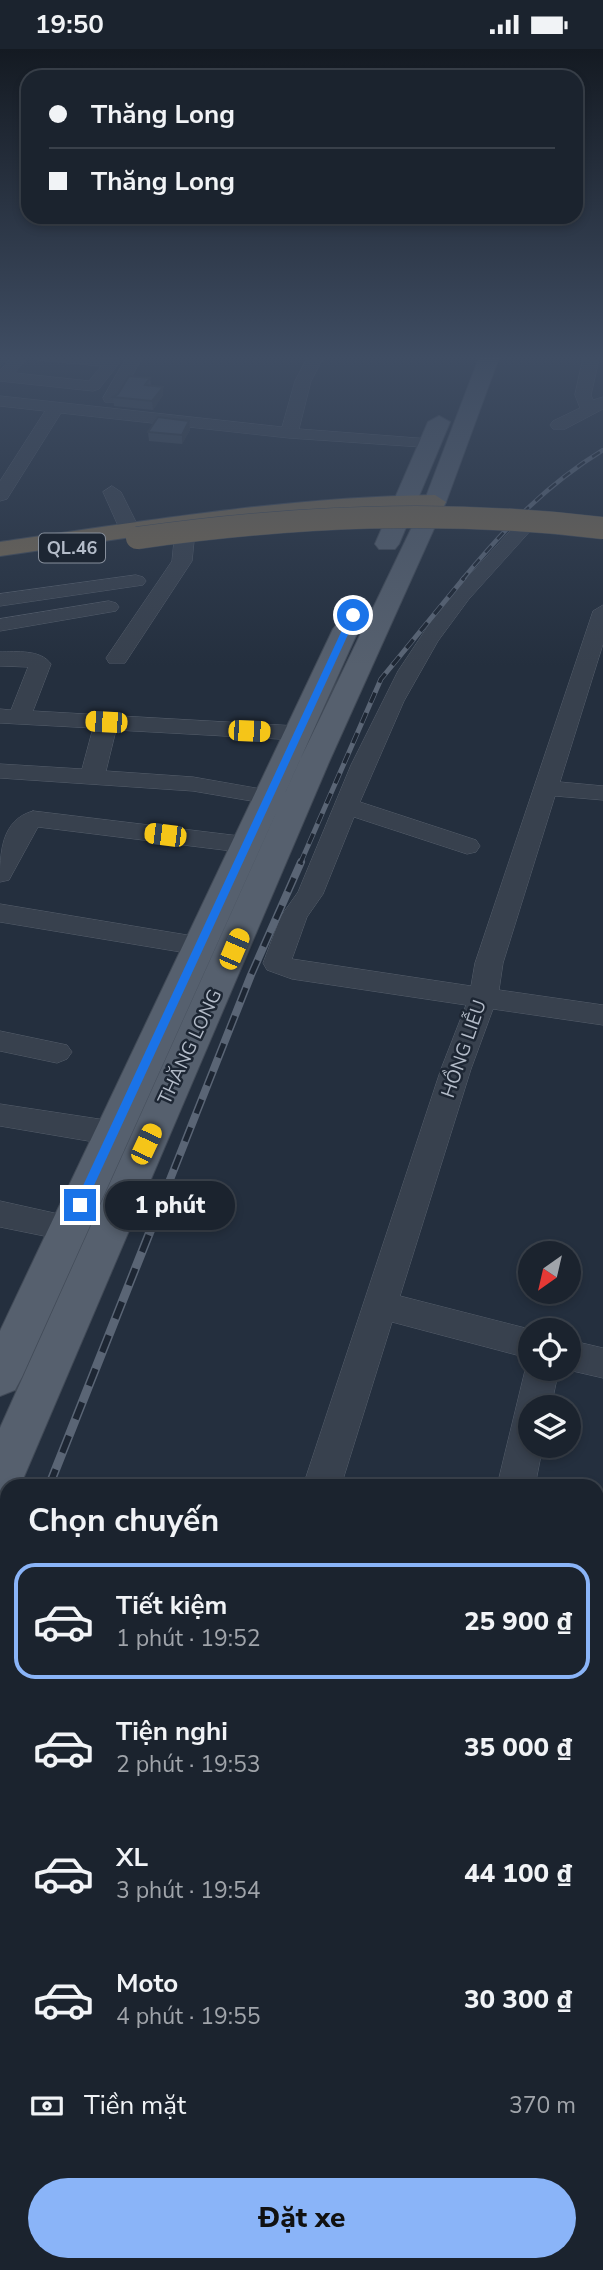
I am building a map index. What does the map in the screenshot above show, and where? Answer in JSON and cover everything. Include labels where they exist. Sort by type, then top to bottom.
[{"type":"highway","points":[[134,534],[235,516],[417,510]]},
{"type":"highway","points":[[1,558],[184,541],[417,510]]},
{"type":"highway","name":"QL.46","points":[[1,558],[134,534],[392,513],[490,515],[603,528]]},
{"type":"main road","points":[[417,510],[427,459]]},
{"type":"main road","points":[[417,510],[441,459]]},
{"type":"main road","name":"THĂNG LONG","points":[[0,1479],[263,847],[269,797],[297,733],[417,510]]},
{"type":"main road","name":"THĂNG LONG","points":[[0,1377],[199,946],[263,847],[328,731],[417,510]]},
{"type":"street","points":[[0,495],[22,459]]},
{"type":"street","points":[[112,492],[134,534]]},
{"type":"street","points":[[603,534],[528,523],[475,579],[427,641],[393,700],[310,894],[294,916],[277,960],[279,967],[603,1015]]},
{"type":"street","points":[[117,658],[157,594],[182,561],[184,541]]},
{"type":"street","points":[[0,600],[136,581]]},
{"type":"street","points":[[0,625],[108,607]]},
{"type":"street","name":"HỒNG LIỄU","points":[[324,1479],[456,1069],[483,999],[489,963],[598,645],[603,611]]},
{"type":"street","points":[[0,659],[29,659],[40,664],[9,717],[297,733]]},
{"type":"street","points":[[92,778],[106,722]]},
{"type":"street","points":[[0,771],[193,784],[269,797]]},
{"type":"street","points":[[547,788],[603,793]]},
{"type":"street","points":[[346,806],[467,846]]},
{"type":"street","points":[[0,874],[23,828],[33,819],[263,847]]},
{"type":"street","points":[[0,913],[199,946]]},
{"type":"street","points":[[0,1041],[57,1052]]},
{"type":"street","points":[[0,1115],[112,1133]]},
{"type":"street","points":[[0,1214],[69,1228]]},
{"type":"street","points":[[382,1305],[518,1342]]},
{"type":"street","points":[[581,1358],[603,1363]]},
{"type":"street","points":[[517,1479],[522,1458]]},
{"type":"railway","points":[[462,580],[527,509],[590,459]]},
{"type":"railway","points":[[300,864],[381,679],[464,578]]},
{"type":"railway","points":[[152,1225],[251,975],[301,862]]},
{"type":"railway","points":[[52,1479],[153,1224]]},
{"type":"route","points":[[80,1205],[353,615]]}]
